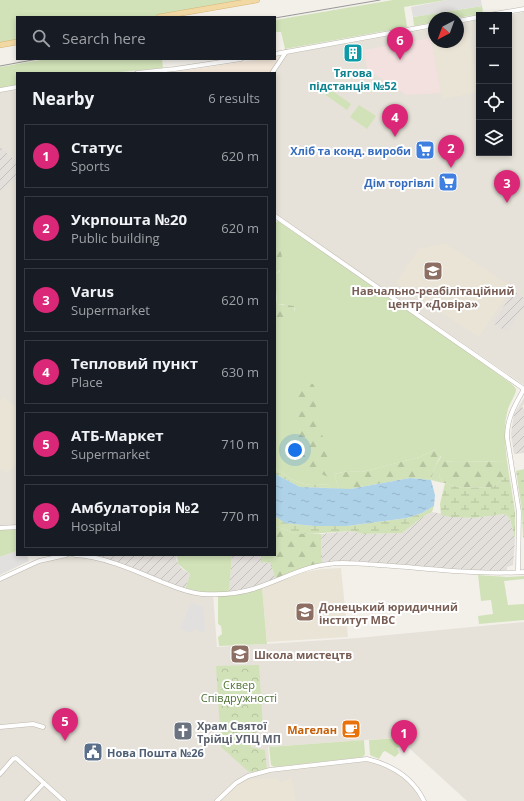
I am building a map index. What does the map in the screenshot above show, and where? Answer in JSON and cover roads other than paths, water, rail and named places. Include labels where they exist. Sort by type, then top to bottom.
[{"type":"main road","points":[[165,16],[257,0]]},
{"type":"main road","points":[[0,45],[16,42]]},
{"type":"street","points":[[506,12],[524,9]]},
{"type":"street","points":[[464,20],[476,18]]},
{"type":"street","points":[[276,54],[428,26]]},
{"type":"street","points":[[273,72],[286,52]]},
{"type":"street","points":[[150,72],[175,70],[235,60]]},
{"type":"street","points":[[0,90],[16,87]]},
{"type":"street","points":[[276,217],[524,389],[512,410],[507,429],[518,512],[518,572]]},
{"type":"street","points":[[0,528],[16,527]]},
{"type":"street","points":[[0,579],[39,561],[62,556]]},
{"type":"street","points":[[86,556],[105,561],[200,594],[245,591],[262,586],[312,566],[342,563],[457,570],[524,572]]},
{"type":"street","points":[[0,727],[32,724],[43,727]]},
{"type":"street","points":[[0,774],[13,759],[18,759],[64,801]]},
{"type":"street","points":[[217,801],[232,786],[248,776],[270,770],[367,759],[379,762],[403,774],[417,789],[424,801]]},
{"type":"street","points":[[27,801],[44,783]]},
{"type":"water","points":[[276,475],[300,487],[350,489],[410,478],[431,480],[435,495],[434,506],[422,513],[407,518],[347,526],[313,526],[285,523],[276,517]]},
{"type":"tram line","points":[[276,18],[380,0]]},
{"type":"tram line","points":[[0,66],[33,60]]},
{"type":"place","name":"Тягова підстанція №52","points":[[353,53]]},
{"type":"place","name":"Амбулаторія №2","points":[[400,60]]},
{"type":"place","name":"Тепловий пункт","points":[[395,137]]},
{"type":"place","name":"Хліб та конд. вироби","points":[[425,150]]},
{"type":"place","name":"Укрпошта №20","points":[[451,168]]},
{"type":"place","name":"Дiм торгiвлi","points":[[448,182]]},
{"type":"place","name":"Varus","points":[[507,203]]},
{"type":"place","name":"Навчально-реабілітаційний центр «Довіра»","points":[[433,271]]},
{"type":"place","name":"Донецький юридичний інститут МВС","points":[[305,612]]},
{"type":"place","name":"Школа мистецтв","points":[[240,654]]},
{"type":"place","name":"Магелан","points":[[351,729]]},
{"type":"place","name":"Храм Святої Трійці УПЦ МП","points":[[183,731]]},
{"type":"place","name":"АТБ-Маркет","points":[[65,741]]},
{"type":"place","name":"Нова Пошта №26","points":[[93,752]]},
{"type":"place","name":"Статус","points":[[404,753]]},
{"type":"park label","name":"Сквер Співдружності","points":[[239,690]]}]
